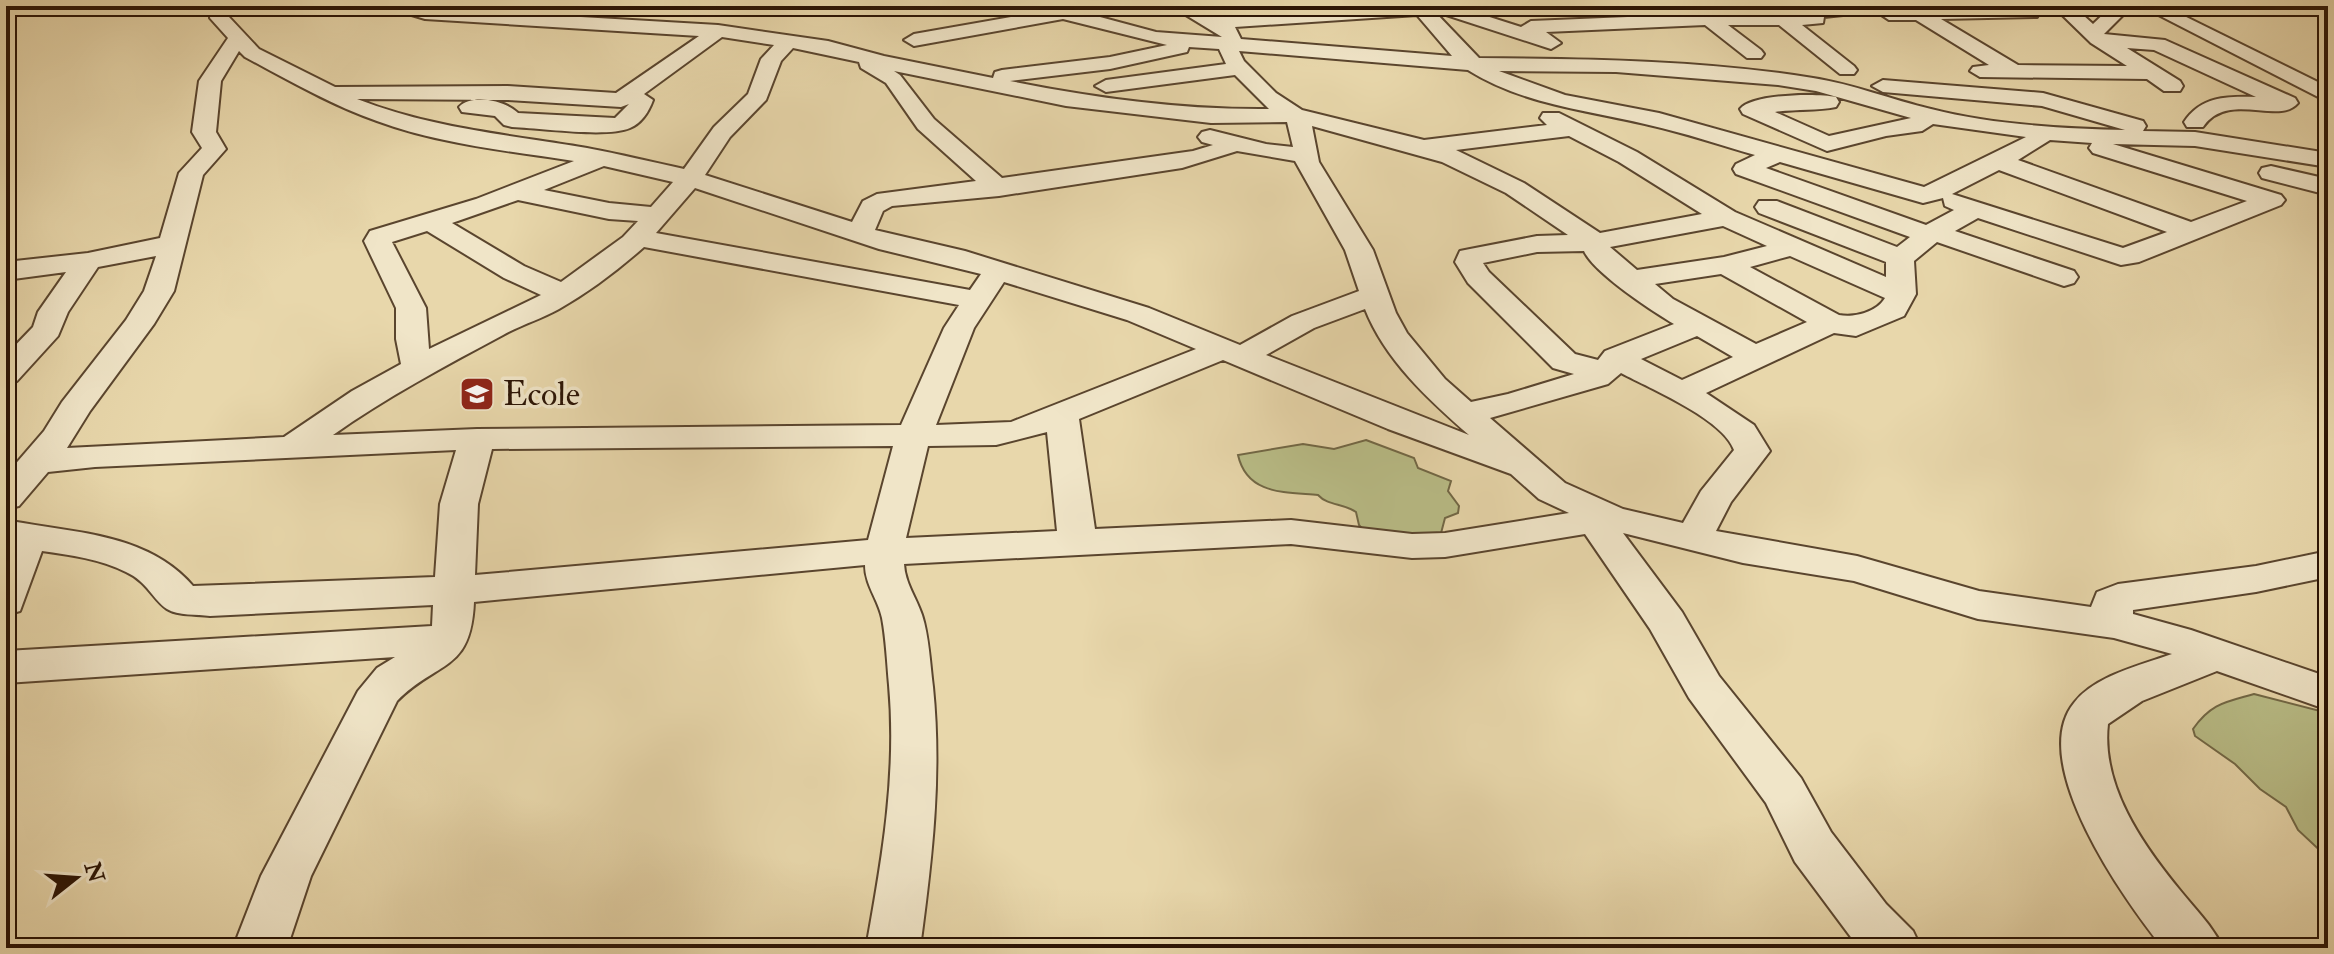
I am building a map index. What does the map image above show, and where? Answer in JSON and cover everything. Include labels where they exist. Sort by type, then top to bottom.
[{"type":"street","points":[[6,6],[13,6]]},
{"type":"street","points":[[220,6],[219,18],[252,53],[340,98],[423,128],[690,178],[860,233],[987,285]]},
{"type":"street","points":[[402,6],[425,13],[477,11],[718,31],[848,52],[881,62],[1054,97],[1211,116],[1294,115],[1424,147],[1474,165],[1557,213],[1595,242],[1599,254],[1629,280],[1696,326],[1756,357]]},
{"type":"street","points":[[662,8],[794,6]]},
{"type":"street","points":[[292,447],[364,398],[563,294],[648,226],[690,178],[722,132],[758,95],[774,40],[794,6]]},
{"type":"street","points":[[1037,6],[1155,38]]},
{"type":"street","points":[[1179,6],[1220,33],[1240,68],[1268,98],[1294,115],[1302,129],[1305,155],[1359,250],[1374,295],[1394,336],[1433,386],[1552,491],[1603,519],[1743,550],[1857,569],[1978,605],[2114,624],[2176,640],[2328,694]]},
{"type":"street","points":[[1763,6],[1801,14],[1848,52]]},
{"type":"street","points":[[1541,39],[1531,27],[1623,36],[1644,22],[1703,12],[1801,14],[1855,9],[1854,6]]},
{"type":"street","points":[[2062,6],[2094,35],[2172,86],[2111,89],[2066,104]]},
{"type":"street","points":[[2094,35],[2123,6]]},
{"type":"street","points":[[2150,6],[2328,95]]},
{"type":"street","points":[[914,40],[1113,7]]},
{"type":"street","points":[[1426,7],[1436,27],[1474,64],[1529,91],[1611,112],[1651,118],[1923,195],[1934,193],[2039,139],[2042,132]]},
{"type":"street","points":[[972,80],[1130,59],[1220,33],[1242,13],[1322,17],[1426,7],[1541,39],[1616,66]]},
{"type":"street","points":[[1899,10],[2034,21],[1943,38]]},
{"type":"street","points":[[1899,10],[1943,38],[1978,75],[2005,95]]},
{"type":"street","points":[[1899,10],[1943,38],[1975,46],[2017,47]]},
{"type":"street","points":[[1703,12],[1754,54]]},
{"type":"street","points":[[1801,14],[1848,52]]},
{"type":"street","points":[[881,62],[914,40],[936,17]]},
{"type":"street","points":[[1322,17],[1375,45],[1390,57]]},
{"type":"street","points":[[1644,22],[1668,45]]},
{"type":"street","points":[[340,98],[490,109],[505,111],[512,120],[616,125],[627,122],[642,103],[637,99],[621,100],[718,31]]},
{"type":"street","points":[[1130,59],[1108,50],[1155,38],[1220,33],[1390,57],[1474,64],[1616,66],[2005,95],[2066,104],[2171,137]]},
{"type":"street","points":[[2094,35],[2158,44],[2215,72],[2304,143]]},
{"type":"street","points":[[1623,36],[1650,68]]},
{"type":"street","points":[[6,498],[37,462],[139,324],[159,291],[191,173],[214,149],[204,132],[210,81],[239,38]]},
{"type":"street","points":[[1975,46],[2015,72]]},
{"type":"street","points":[[848,52],[893,79],[926,124],[999,188]]},
{"type":"street","points":[[1709,72],[1848,52],[1978,75],[2015,72],[2328,72]]},
{"type":"street","points":[[1054,97],[1240,68]]},
{"type":"street","points":[[1680,71],[1692,91]]},
{"type":"street","points":[[1778,79],[1818,85],[1929,116],[2077,137],[2171,137],[2304,143]]},
{"type":"street","points":[[1611,112],[1604,87],[1608,83],[1801,101],[1875,102]]},
{"type":"street","points":[[1529,91],[1531,103],[1537,109],[1637,162],[1726,218],[1789,248],[1901,294]]},
{"type":"street","points":[[1801,101],[1751,109],[1827,144],[1914,126],[1929,116]]},
{"type":"street","points":[[2304,143],[2328,102]]},
{"type":"street","points":[[2195,122],[2197,116],[2212,105],[2304,143]]},
{"type":"street","points":[[1129,108],[1160,122],[1234,143],[1266,151],[1305,155]]},
{"type":"street","points":[[2145,129],[2163,116],[2304,143]]},
{"type":"street","points":[[1842,171],[1934,137],[1904,126]]},
{"type":"street","points":[[1424,147],[1571,129]]},
{"type":"street","points":[[1934,193],[2121,257],[2272,200],[2221,182],[2113,153],[2077,137]]},
{"type":"street","points":[[860,233],[872,207],[886,199],[999,188],[1203,156],[1234,143]]},
{"type":"street","points":[[1777,154],[1745,169],[2064,277]]},
{"type":"street","points":[[418,368],[411,339],[411,308],[378,241],[385,233],[431,222],[601,159]]},
{"type":"street","points":[[1997,161],[2192,232]]},
{"type":"street","points":[[2221,182],[2234,167],[2243,167],[2328,187]]},
{"type":"street","points":[[2053,182],[2080,169]]},
{"type":"street","points":[[2118,205],[2193,174]]},
{"type":"street","points":[[516,192],[609,211],[648,226],[1138,314],[1306,384],[1524,468]]},
{"type":"street","points":[[1768,207],[1900,258]]},
{"type":"street","points":[[1900,258],[1931,234],[1975,209]]},
{"type":"street","points":[[1694,538],[1714,499],[1752,451],[1750,440],[1737,427],[1680,392],[1608,365],[1564,361],[1478,277],[1469,262],[1470,257],[1476,254],[1537,244],[1595,242],[1726,218]]},
{"type":"street","points":[[431,222],[514,272],[563,294]]},
{"type":"street","points":[[6,271],[88,261],[173,244]]},
{"type":"street","points":[[1629,280],[1725,265],[1789,248]]},
{"type":"street","points":[[1725,265],[1831,323],[1856,327],[1893,310],[1901,294],[1900,258]]},
{"type":"street","points":[[6,374],[47,330],[53,312],[88,261]]},
{"type":"street","points":[[893,948],[911,834],[914,785],[911,689],[902,616],[885,577],[884,552],[890,519],[914,437],[959,328],[987,285]]},
{"type":"street","points":[[37,462],[95,456],[477,439],[996,435],[1019,431],[1235,352],[1374,295]]},
{"type":"street","points":[[1680,392],[1831,323]]},
{"type":"street","points":[[1467,413],[1597,377],[1608,365],[1659,338],[1696,326]]},
{"type":"street","points":[[1062,415],[1078,544]]},
{"type":"street","points":[[260,948],[286,876],[380,691],[392,679],[431,657],[452,631],[459,504],[477,439]]},
{"type":"street","points":[[6,601],[13,548],[90,547],[156,572],[181,599],[210,602],[456,590],[578,580],[739,561],[1291,532],[1412,546],[1445,545],[1603,519]]},
{"type":"street","points":[[1603,519],[1704,687],[1784,791],[1813,847],[1867,920],[1894,948]]},
{"type":"street","points":[[2114,624],[2111,602],[2118,598],[2256,579],[2328,564]]},
{"type":"street","points":[[6,667],[227,651],[447,640]]},
{"type":"street","points":[[2196,948],[2169,917],[2133,865],[2106,818],[2086,767],[2084,734],[2087,717],[2095,708],[2120,693],[2215,655]]},
{"type":"green space","points":[[1366,440],[1414,458],[1418,468],[1451,481],[1448,491],[1459,506],[1458,513],[1445,518],[1440,537],[1365,532],[1359,525],[1356,512],[1351,509],[1318,495],[1281,492],[1259,484],[1250,478],[1238,455],[1303,444],[1334,449]]},
{"type":"green space","points":[[2254,694],[2328,713],[2328,858],[2298,830],[2286,807],[2260,789],[2235,764],[2195,736],[2193,729],[2213,709]]},
{"type":"place","name":"Ecole","points":[[477,394]]}]
